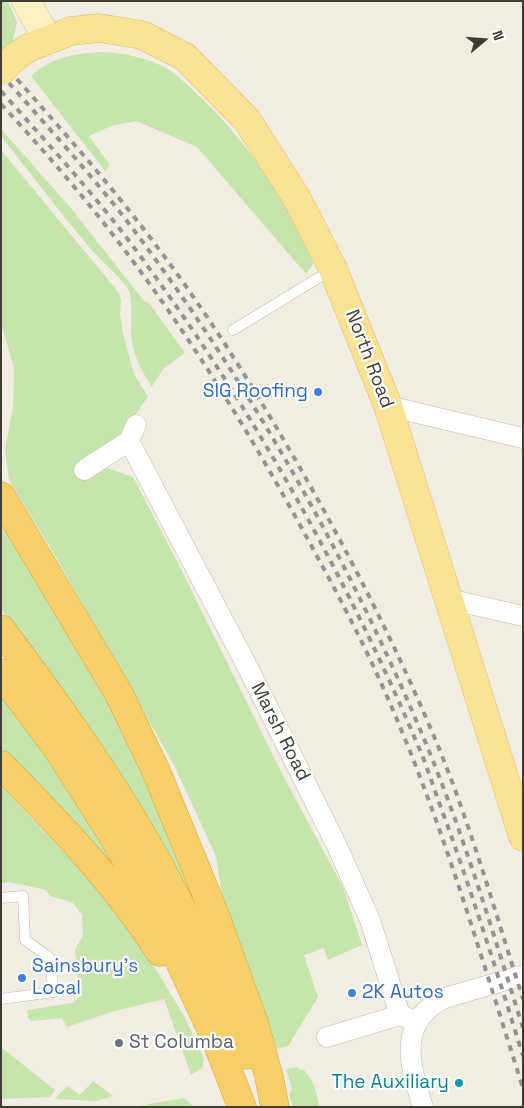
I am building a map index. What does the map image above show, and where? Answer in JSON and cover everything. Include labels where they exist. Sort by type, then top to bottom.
[{"type":"highway","points":[[1,496],[123,702],[156,771],[212,906],[242,1107]]},
{"type":"highway","points":[[1,629],[74,727],[135,823],[177,899],[232,1036],[266,1107]]},
{"type":"highway","points":[[1,673],[57,748],[112,833],[157,913],[232,1036]]},
{"type":"highway","points":[[1,765],[66,832],[232,1036],[269,1077],[275,1107]]},
{"type":"main road","name":"North Road","points":[[8,64],[28,48],[71,31],[99,28],[142,35],[185,56],[247,120],[296,197],[333,269],[388,406],[520,823]]},
{"type":"street","points":[[26,1],[48,40]]},
{"type":"street","points":[[388,406],[523,438]]},
{"type":"street","name":"Marsh Road","points":[[84,470],[133,433],[336,844],[370,920],[409,1019]]},
{"type":"street","points":[[448,599],[523,616]]},
{"type":"street","points":[[327,1037],[409,1019],[425,1012],[445,998],[523,976]]},
{"type":"street","points":[[409,1019],[410,1053],[414,1079],[423,1107]]},
{"type":"lane","points":[[233,330],[333,269]]},
{"type":"lane","points":[[1,898],[23,896],[26,940],[49,957],[54,992],[1,999]]},
{"type":"green space","points":[[1,1],[8,1],[17,22],[12,44],[1,51]]},
{"type":"green space","points":[[104,52],[136,57],[166,68],[183,80],[219,116],[256,161],[290,214],[313,264],[306,274],[197,147],[136,121],[111,126],[89,136],[110,165],[105,171],[31,76],[47,64],[65,57]]},
{"type":"green space","points":[[1,129],[70,207],[144,301],[149,303],[185,353],[163,369],[152,387],[140,366],[133,348],[131,300],[128,289],[89,247],[56,206],[1,136]]},
{"type":"green space","points":[[1,150],[119,293],[123,333],[134,374],[148,397],[119,437],[104,467],[133,477],[181,569],[279,768],[343,887],[362,945],[328,960],[324,948],[304,955],[318,997],[288,1046],[277,1049],[222,895],[216,856],[174,765],[58,561],[9,480],[5,449],[13,407],[14,369],[1,326]]},
{"type":"green space","points":[[1,518],[99,678],[195,892],[189,896],[42,663],[1,609]]},
{"type":"green space","points":[[1,691],[84,811],[120,874],[75,829],[77,825],[1,749]]},
{"type":"green space","points":[[1,786],[123,915],[184,1016],[204,1059],[202,1068],[191,1075],[164,999],[111,1012],[67,1027],[62,1018],[32,1021],[28,1018],[27,1010],[72,1003],[79,997],[75,950],[83,935],[82,915],[73,903],[50,896],[46,890],[9,882],[1,884]]},
{"type":"green space","points":[[1,1047],[55,1090],[50,1097],[1,1099]]},
{"type":"green space","points":[[297,1067],[300,1070],[303,1069],[312,1081],[319,1107],[293,1107],[289,1095],[292,1089],[286,1069]]},
{"type":"green space","points":[[93,1081],[113,1096],[96,1101],[56,1099],[68,1086],[80,1095]]},
{"type":"green space","points":[[184,1098],[194,1107],[133,1107]]},
{"type":"railway","points":[[1,61],[99,174],[174,269],[244,374],[312,490],[388,634],[438,746],[473,840],[523,999]]},
{"type":"railway","points":[[1,74],[97,183],[150,252],[230,369],[304,493],[371,621],[429,751],[467,854],[523,1028]]},
{"type":"railway","points":[[1,91],[108,214],[182,315],[260,435],[331,561],[394,690],[422,755],[467,881],[523,1056]]},
{"type":"railway","points":[[1,104],[87,202],[183,332],[250,438],[330,580],[381,683],[422,782],[458,883],[523,1088]]},
{"type":"place","name":"SIG Roofing","points":[[318,392]]},
{"type":"place","name":"Sainsbury's Local","points":[[22,978]]},
{"type":"place","name":"2K Autos","points":[[352,993]]},
{"type":"place","name":"St Columba","points":[[119,1043]]},
{"type":"place","name":"The Auxiliary","points":[[459,1083]]}]
